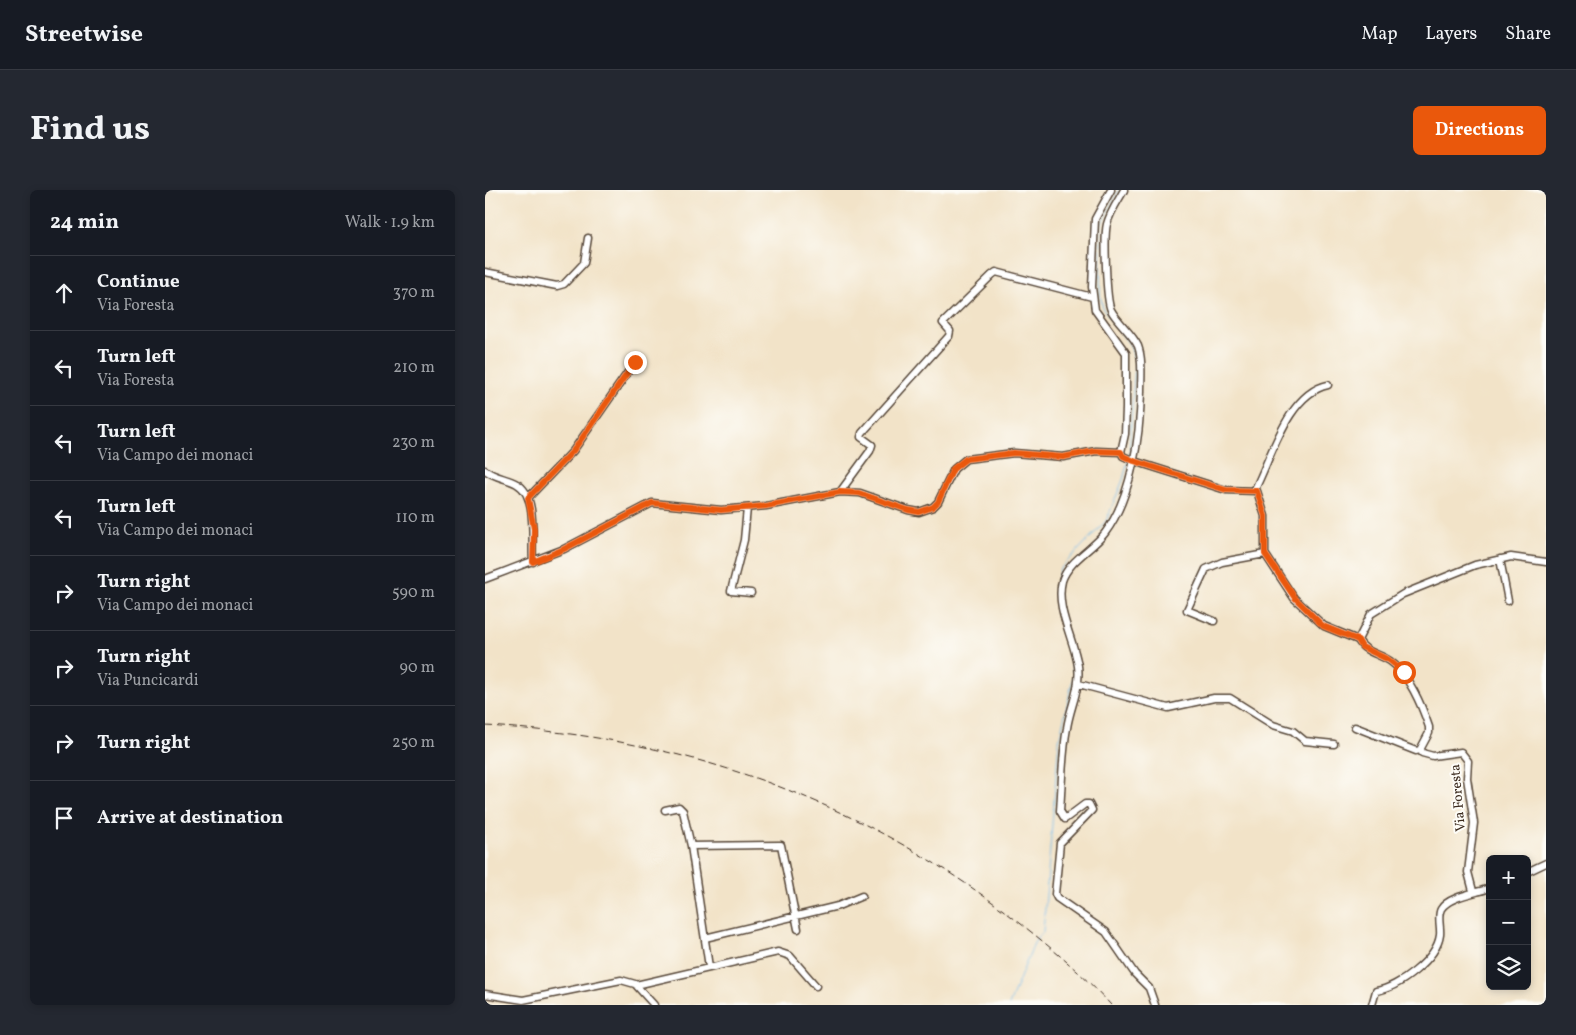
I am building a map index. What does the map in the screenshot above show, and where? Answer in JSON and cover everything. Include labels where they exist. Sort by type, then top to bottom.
[{"type":"street","points":[[1111,190],[1095,219],[1092,297],[1095,310],[1126,353],[1125,434],[1122,454]]},
{"type":"street","points":[[1124,190],[1109,216],[1105,242],[1107,296],[1110,308],[1138,346],[1141,395],[1133,460],[1125,492],[1111,525],[1094,545],[1069,569],[1062,582],[1062,600],[1078,665],[1079,684],[1067,728],[1060,811],[1065,819],[1085,804],[1089,804],[1092,810],[1060,843],[1055,894],[1057,898],[1106,932],[1135,974],[1149,988],[1156,1000],[1155,1005]]},
{"type":"street","points":[[485,272],[557,286],[564,284],[584,263],[588,238]]},
{"type":"street","points":[[840,492],[871,451],[872,445],[861,437],[862,432],[949,336],[950,331],[943,324],[992,275],[996,272],[1092,297]]},
{"type":"street","points":[[528,498],[573,451],[635,362]]},
{"type":"street","points":[[1328,385],[1317,389],[1294,411],[1281,431],[1255,489],[1265,516],[1265,554],[1295,598],[1323,626],[1358,640],[1362,647],[1389,660],[1404,672],[1429,727],[1429,733],[1420,750],[1416,751],[1355,727]]},
{"type":"street","points":[[485,579],[564,549],[652,503],[721,510],[747,508],[840,492],[859,493],[919,512],[933,507],[938,502],[953,469],[966,459],[1014,453],[1063,457],[1095,451],[1122,454],[1133,460],[1226,490],[1255,489]]},
{"type":"street","points":[[485,470],[498,478],[519,484],[528,498],[534,529],[533,562]]},
{"type":"street","points":[[747,508],[745,540],[731,591],[751,593]]},
{"type":"street","points":[[1214,621],[1187,610],[1206,570],[1222,562],[1265,554]]},
{"type":"street","points":[[1358,640],[1371,614],[1403,594],[1475,565],[1500,559],[1511,557],[1546,562]]},
{"type":"street","points":[[1500,559],[1509,601]]},
{"type":"street","points":[[1079,684],[1168,708],[1214,698],[1230,698],[1273,725],[1293,731],[1305,741],[1334,744]]},
{"type":"street","name":"Via Foresta","points":[[1420,750],[1423,754],[1433,756],[1461,752],[1468,761],[1467,778],[1474,823],[1468,872],[1473,891]]},
{"type":"street","points":[[665,810],[679,807],[683,811],[691,846],[709,967]]},
{"type":"street","points":[[691,846],[781,845],[798,928]]},
{"type":"street","points":[[1531,870],[1546,863]]},
{"type":"street","points":[[1372,1005],[1377,991],[1387,990],[1411,975],[1434,950],[1440,937],[1439,914],[1443,906],[1473,891],[1479,892],[1486,889]]},
{"type":"street","points":[[705,938],[838,906],[862,896]]},
{"type":"street","points":[[636,985],[782,952],[790,956],[816,986]]},
{"type":"street","points":[[485,994],[523,1000],[616,980],[627,980],[636,985],[654,1005]]},
{"type":"waterway","points":[[1119,190],[1101,224],[1100,294],[1103,309],[1130,345],[1135,361],[1129,457]]},
{"type":"waterway","points":[[1009,1005],[1034,943],[1043,932],[1059,741],[1074,674],[1056,601],[1055,588],[1060,569],[1106,521],[1123,480],[1128,461]]},
{"type":"railway","points":[[485,726],[556,732],[625,743],[692,759],[758,779],[822,804],[884,835],[945,870],[1003,910],[1059,955],[1111,1005]]},
{"type":"route","points":[[635,362],[573,451],[528,498],[534,529],[532,538],[533,562],[564,549],[652,503],[721,510],[766,506],[840,492],[859,493],[898,507],[919,512],[933,507],[938,502],[953,469],[966,459],[1014,453],[1045,454],[1063,457],[1095,451],[1121,452],[1123,456],[1134,461],[1226,490],[1241,491],[1255,489],[1265,516],[1265,554],[1295,598],[1323,626],[1358,640],[1362,647],[1389,660],[1404,672]]}]
